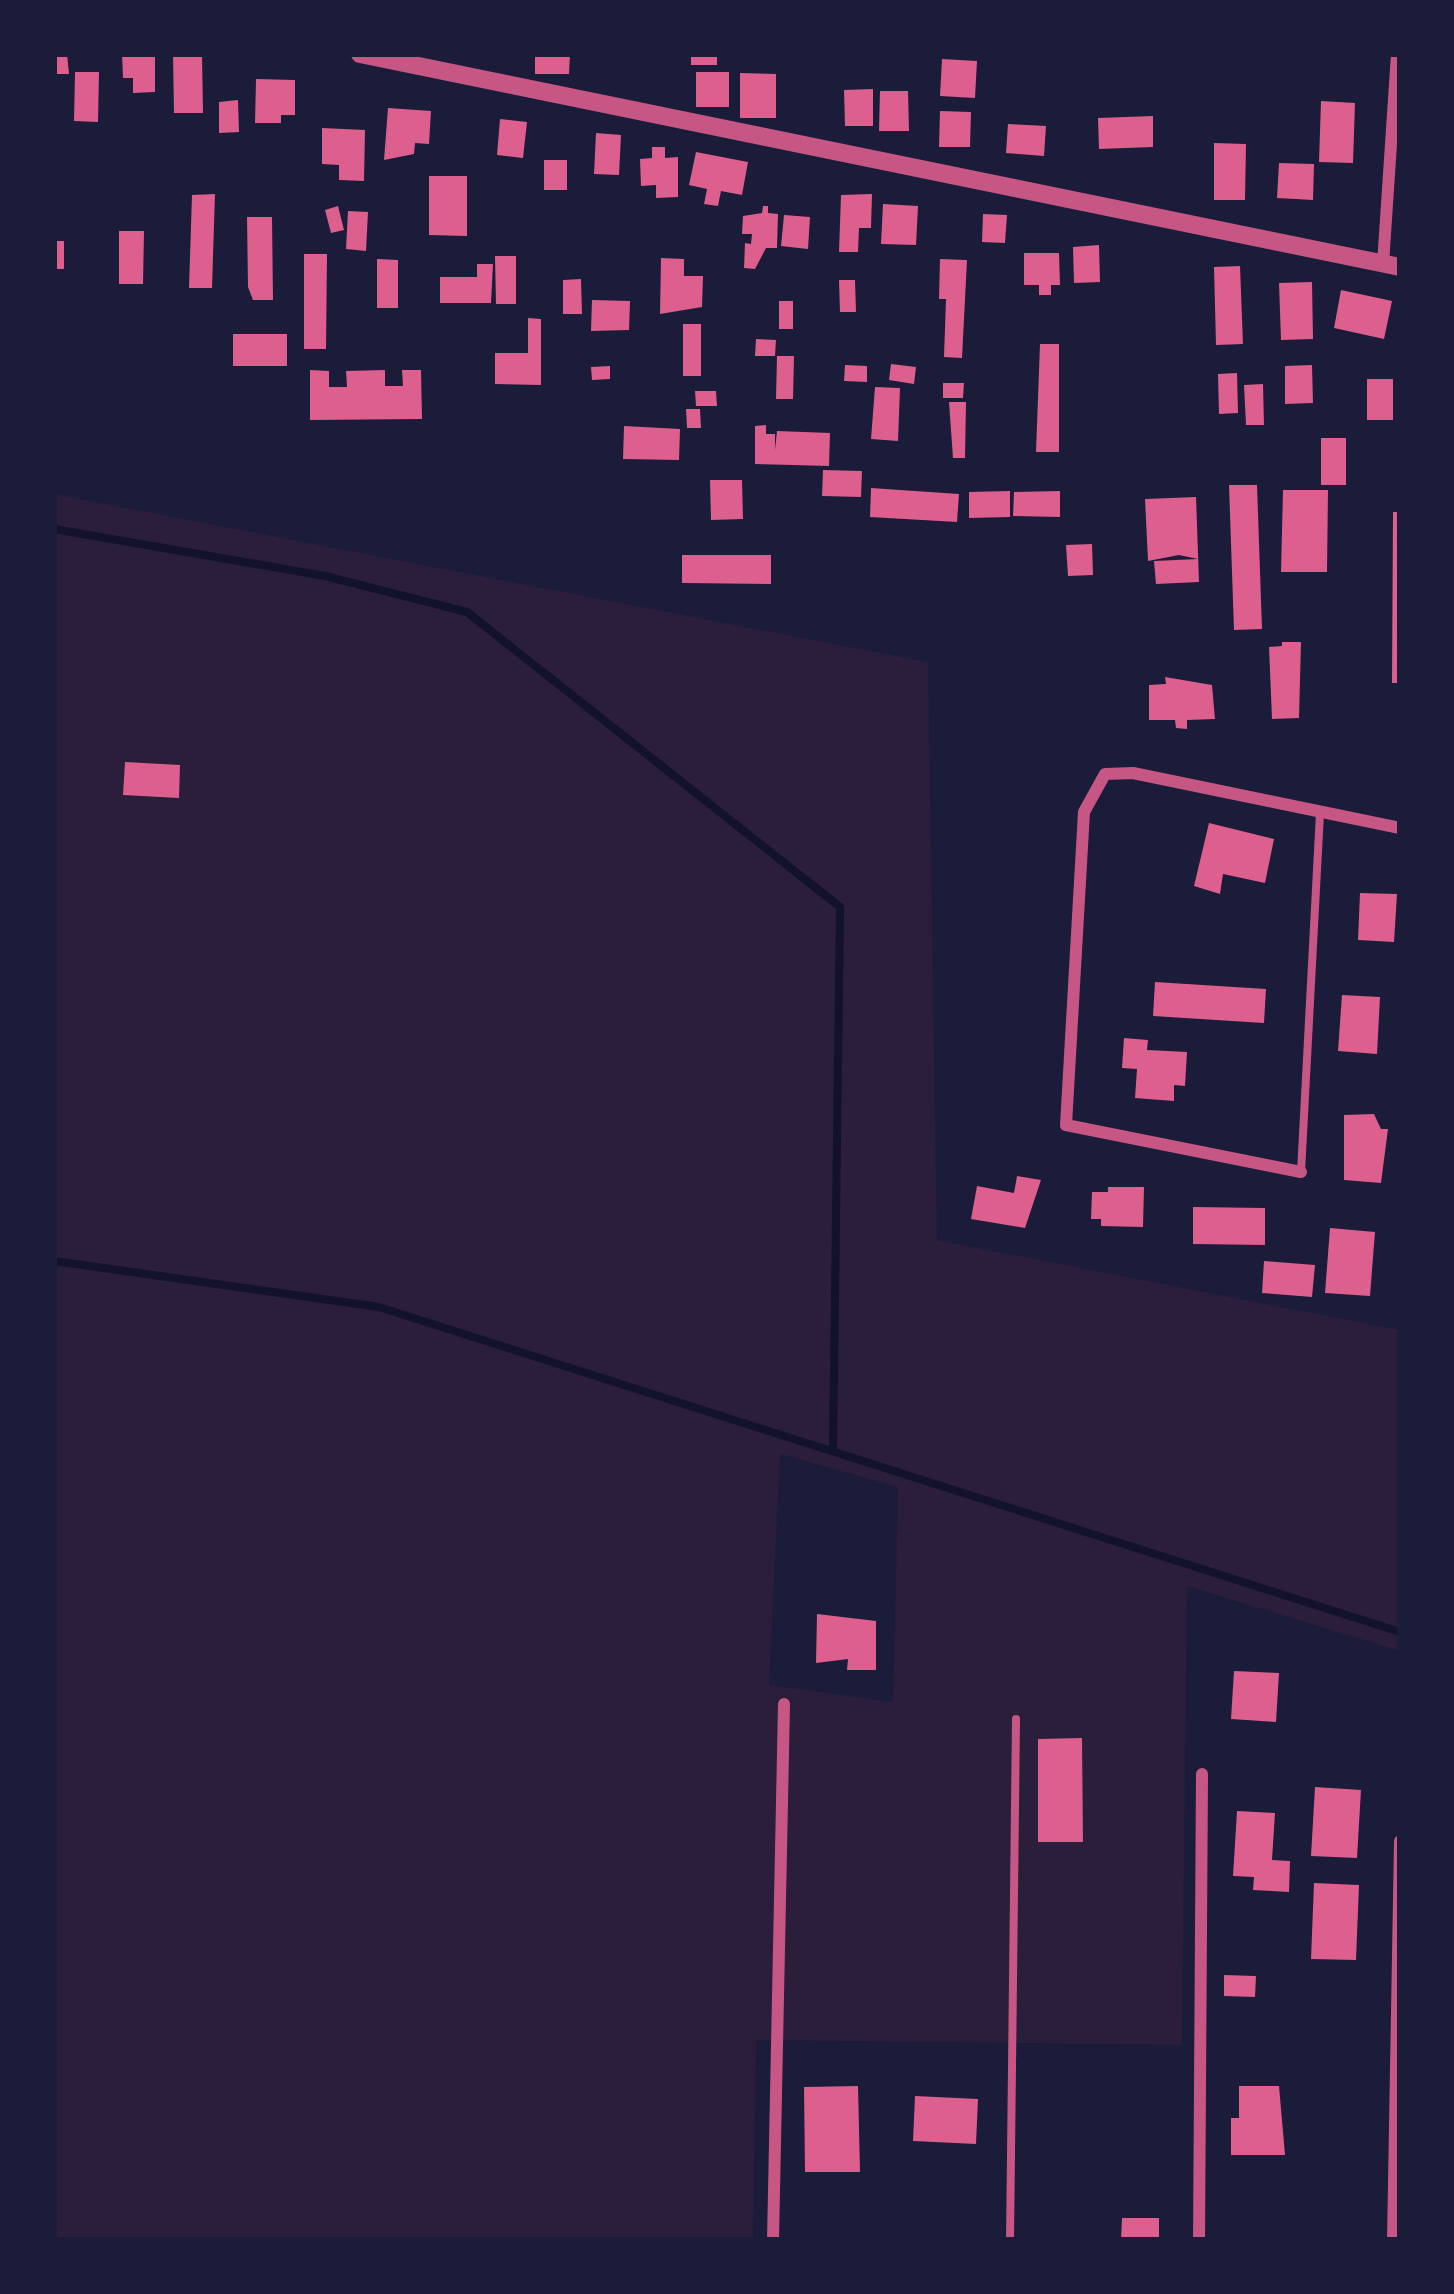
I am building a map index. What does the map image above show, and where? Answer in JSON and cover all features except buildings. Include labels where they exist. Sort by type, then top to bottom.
[{"type":"street","points":[[360,54],[1392,265],[1397,54]]},
{"type":"street","points":[[1300,1172],[1066,1124],[1084,812],[1105,774],[1133,773],[1400,828]]},
{"type":"street","points":[[773,2240],[784,1705]]},
{"type":"street","points":[[1199,2240],[1202,1774]]},
{"type":"street","points":[[1393,2240],[1400,1841]]},
{"type":"lane","points":[[1300,1172],[1320,812]]},
{"type":"lane","points":[[1010,2240],[1016,1719]]},
{"type":"shaded area","points":[[54,494],[928,662],[937,1240],[1400,1330],[1400,1651],[1187,1586],[1182,2045],[756,2040],[753,2240],[54,2240]],"holes":[[[780,1454],[898,1487],[893,1702],[769,1685]]]},
{"type":"waterway","points":[[54,529],[325,576],[467,612],[840,907],[833,1451]]},
{"type":"waterway","points":[[54,1261],[379,1307],[1400,1632]]}]
